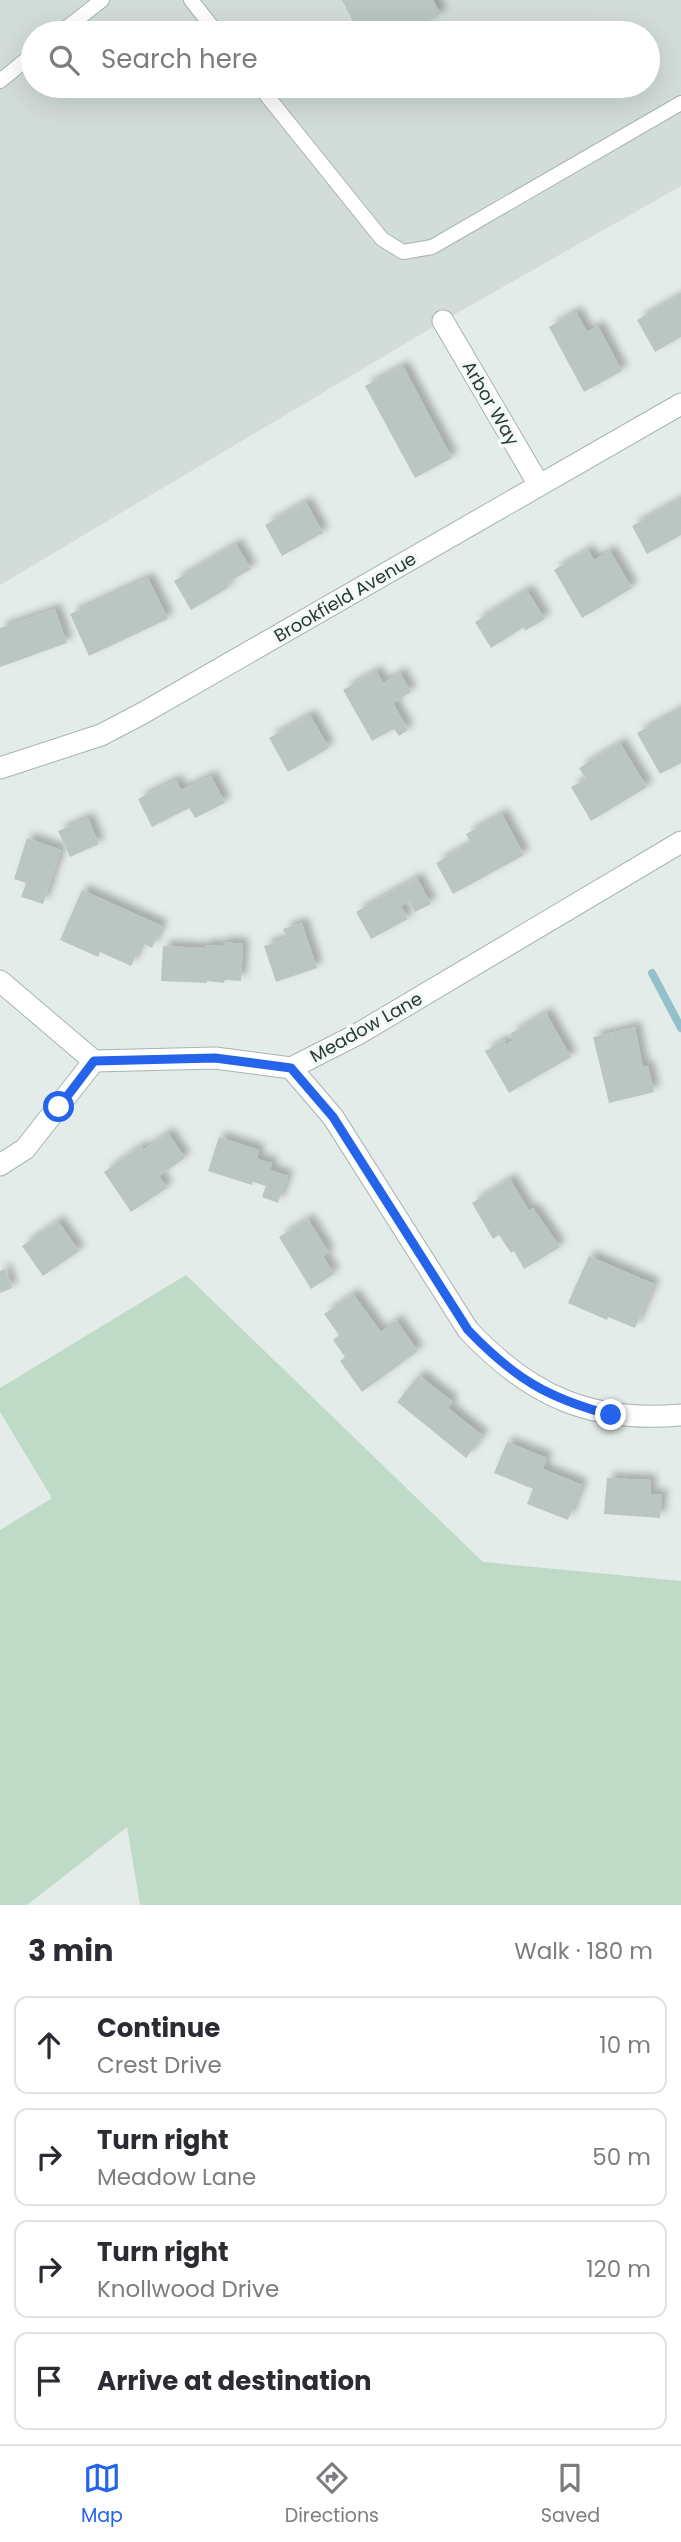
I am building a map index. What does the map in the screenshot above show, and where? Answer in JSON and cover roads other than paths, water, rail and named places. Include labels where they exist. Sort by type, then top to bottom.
[{"type":"street","name":"Arbor Way","points":[[443,321],[539,485]]},
{"type":"street","name":"Brookfield Avenue","points":[[0,768],[111,729],[681,404]]},
{"type":"street","name":"Meadow Lane","points":[[94,1061],[215,1058],[291,1068],[358,1034],[681,842]]},
{"type":"street","points":[[0,981],[94,1061],[24,1149],[0,1165]]},
{"type":"street","points":[[291,1068],[333,1117],[468,1330],[496,1360],[532,1386],[572,1404],[611,1415],[652,1418],[681,1415]]},
{"type":"lane","points":[[75,21],[102,0]]},
{"type":"lane","points":[[191,0],[208,21]]},
{"type":"lane","points":[[0,81],[21,64]]},
{"type":"lane","points":[[270,98],[382,239],[403,252],[432,247],[681,103]]},
{"type":"waterway","points":[[652,973],[681,1028]]}]
